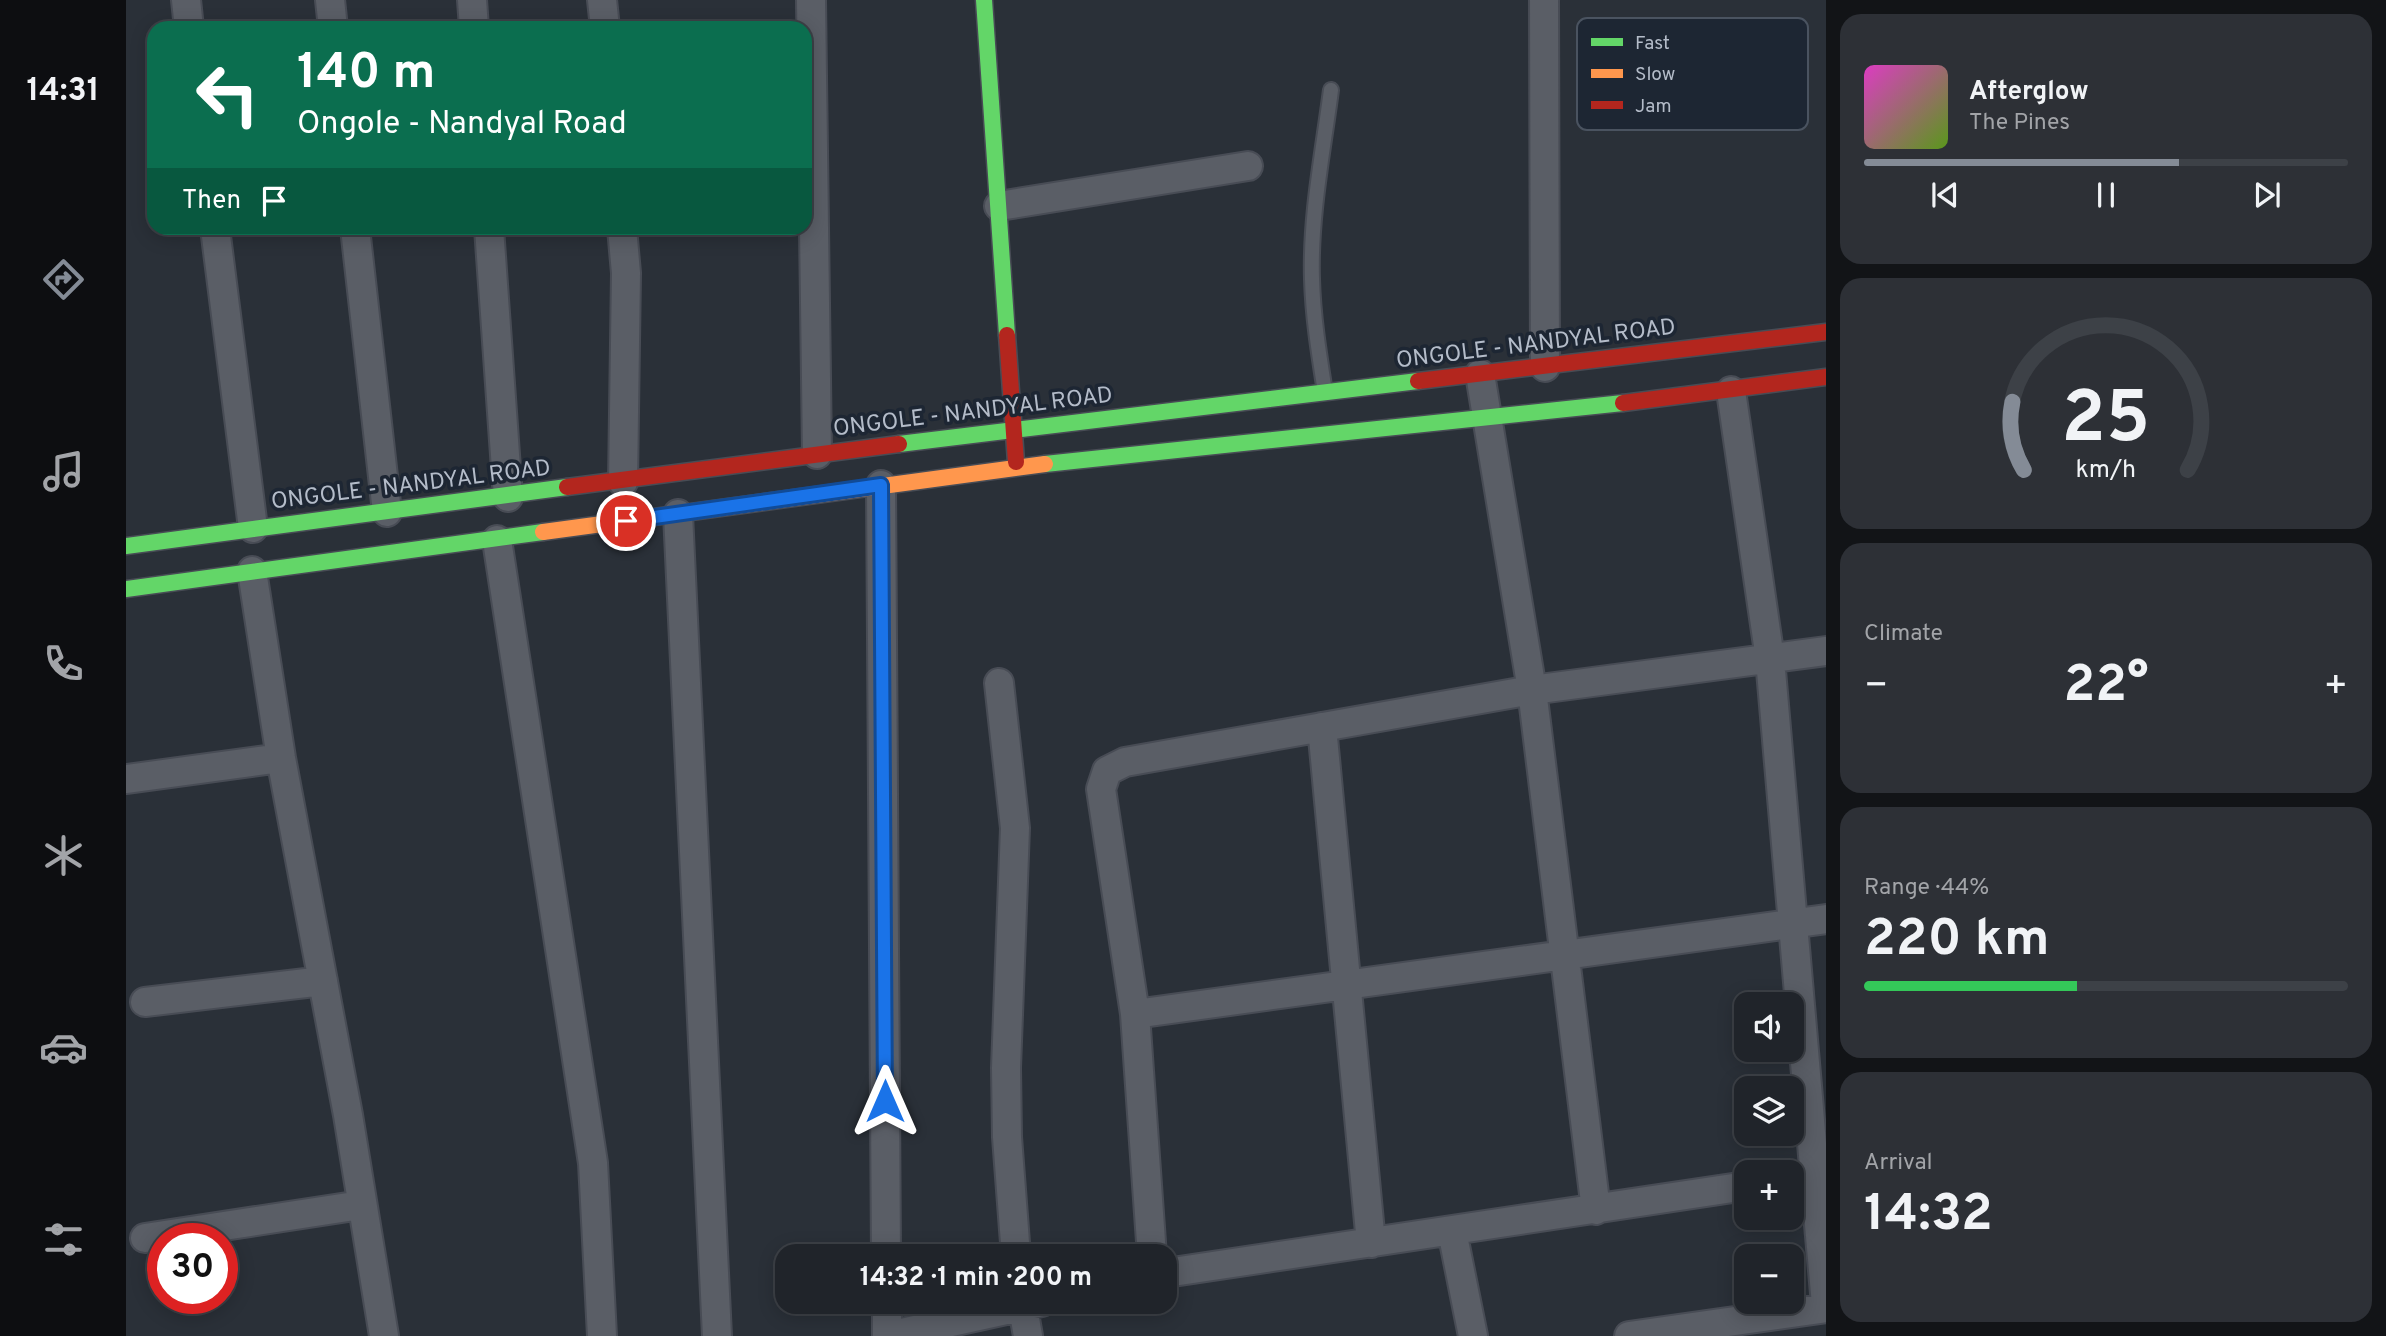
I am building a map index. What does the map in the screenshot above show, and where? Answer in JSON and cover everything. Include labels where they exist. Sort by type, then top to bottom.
[{"type":"main road","points":[[984,0],[1017,467]]},
{"type":"main road","name":"ONGOLE - NANDYAL ROAD","points":[[126,546],[253,527],[623,482],[817,454],[1826,332]]},
{"type":"main road","points":[[126,589],[212,566],[252,571],[497,540],[1017,467],[1731,390],[1826,377]]},
{"type":"main road","points":[[208,534],[212,566]]},
{"type":"street","points":[[186,0],[188,21]]},
{"type":"street","points":[[330,0],[332,21]]},
{"type":"street","points":[[471,0],[473,21]]},
{"type":"street","points":[[602,0],[604,21]]},
{"type":"street","points":[[811,0],[811,21]]},
{"type":"street","points":[[1544,0],[1545,367]]},
{"type":"street","points":[[812,76],[817,454]]},
{"type":"street","points":[[999,206],[1248,166]]},
{"type":"street","points":[[216,235],[253,527]]},
{"type":"street","points":[[356,235],[387,512]]},
{"type":"street","points":[[489,235],[508,497]]},
{"type":"street","points":[[623,235],[626,273],[623,482]]},
{"type":"street","points":[[1480,374],[1532,690],[1596,1210]]},
{"type":"street","points":[[1629,1336],[1826,1306],[1811,1176],[1795,923],[1770,659],[1731,390]]},
{"type":"street","points":[[881,485],[886,1244]]},
{"type":"street","points":[[678,514],[717,1336]]},
{"type":"street","points":[[497,540],[593,1163],[602,1336]]},
{"type":"street","points":[[252,571],[281,758],[348,1115],[360,1205],[384,1336]]},
{"type":"street","points":[[1151,1244],[1135,1014],[1101,789],[1107,771],[1125,762],[1532,690],[1826,651]]},
{"type":"street","points":[[999,683],[1015,828],[1006,1068],[1007,1137],[1015,1244]]},
{"type":"street","points":[[1322,727],[1371,1243]]},
{"type":"street","points":[[127,779],[281,758]]},
{"type":"street","points":[[1135,1014],[1826,919]]},
{"type":"street","points":[[145,1002],[323,981]]},
{"type":"street","points":[[1177,1271],[1734,1188]]},
{"type":"street","points":[[145,1238],[360,1205]]},
{"type":"street","points":[[1452,1231],[1474,1336]]},
{"type":"street","points":[[887,1314],[887,1336],[985,1314]]},
{"type":"street","points":[[1028,1336],[1029,1314]]},
{"type":"lane","points":[[1325,393],[1316,335],[1312,276],[1316,201],[1331,90]]},
{"type":"traffic: fast","points":[[984,0],[1007,335]]},
{"type":"traffic: fast","points":[[899,444],[1418,381]]},
{"type":"traffic: fast","points":[[1045,464],[1623,403]]},
{"type":"traffic: fast","points":[[126,546],[567,487]]},
{"type":"traffic: fast","points":[[126,589],[543,532]]},
{"type":"traffic: slow","points":[[543,532],[1045,464]]},
{"type":"traffic: jam","points":[[1418,381],[1826,332]]},
{"type":"traffic: jam","points":[[1007,335],[1016,462]]},
{"type":"traffic: jam","points":[[1623,403],[1826,377]]},
{"type":"traffic: jam","points":[[567,487],[899,444]]},
{"type":"route","points":[[626,521],[881,485],[885,1101]]}]
